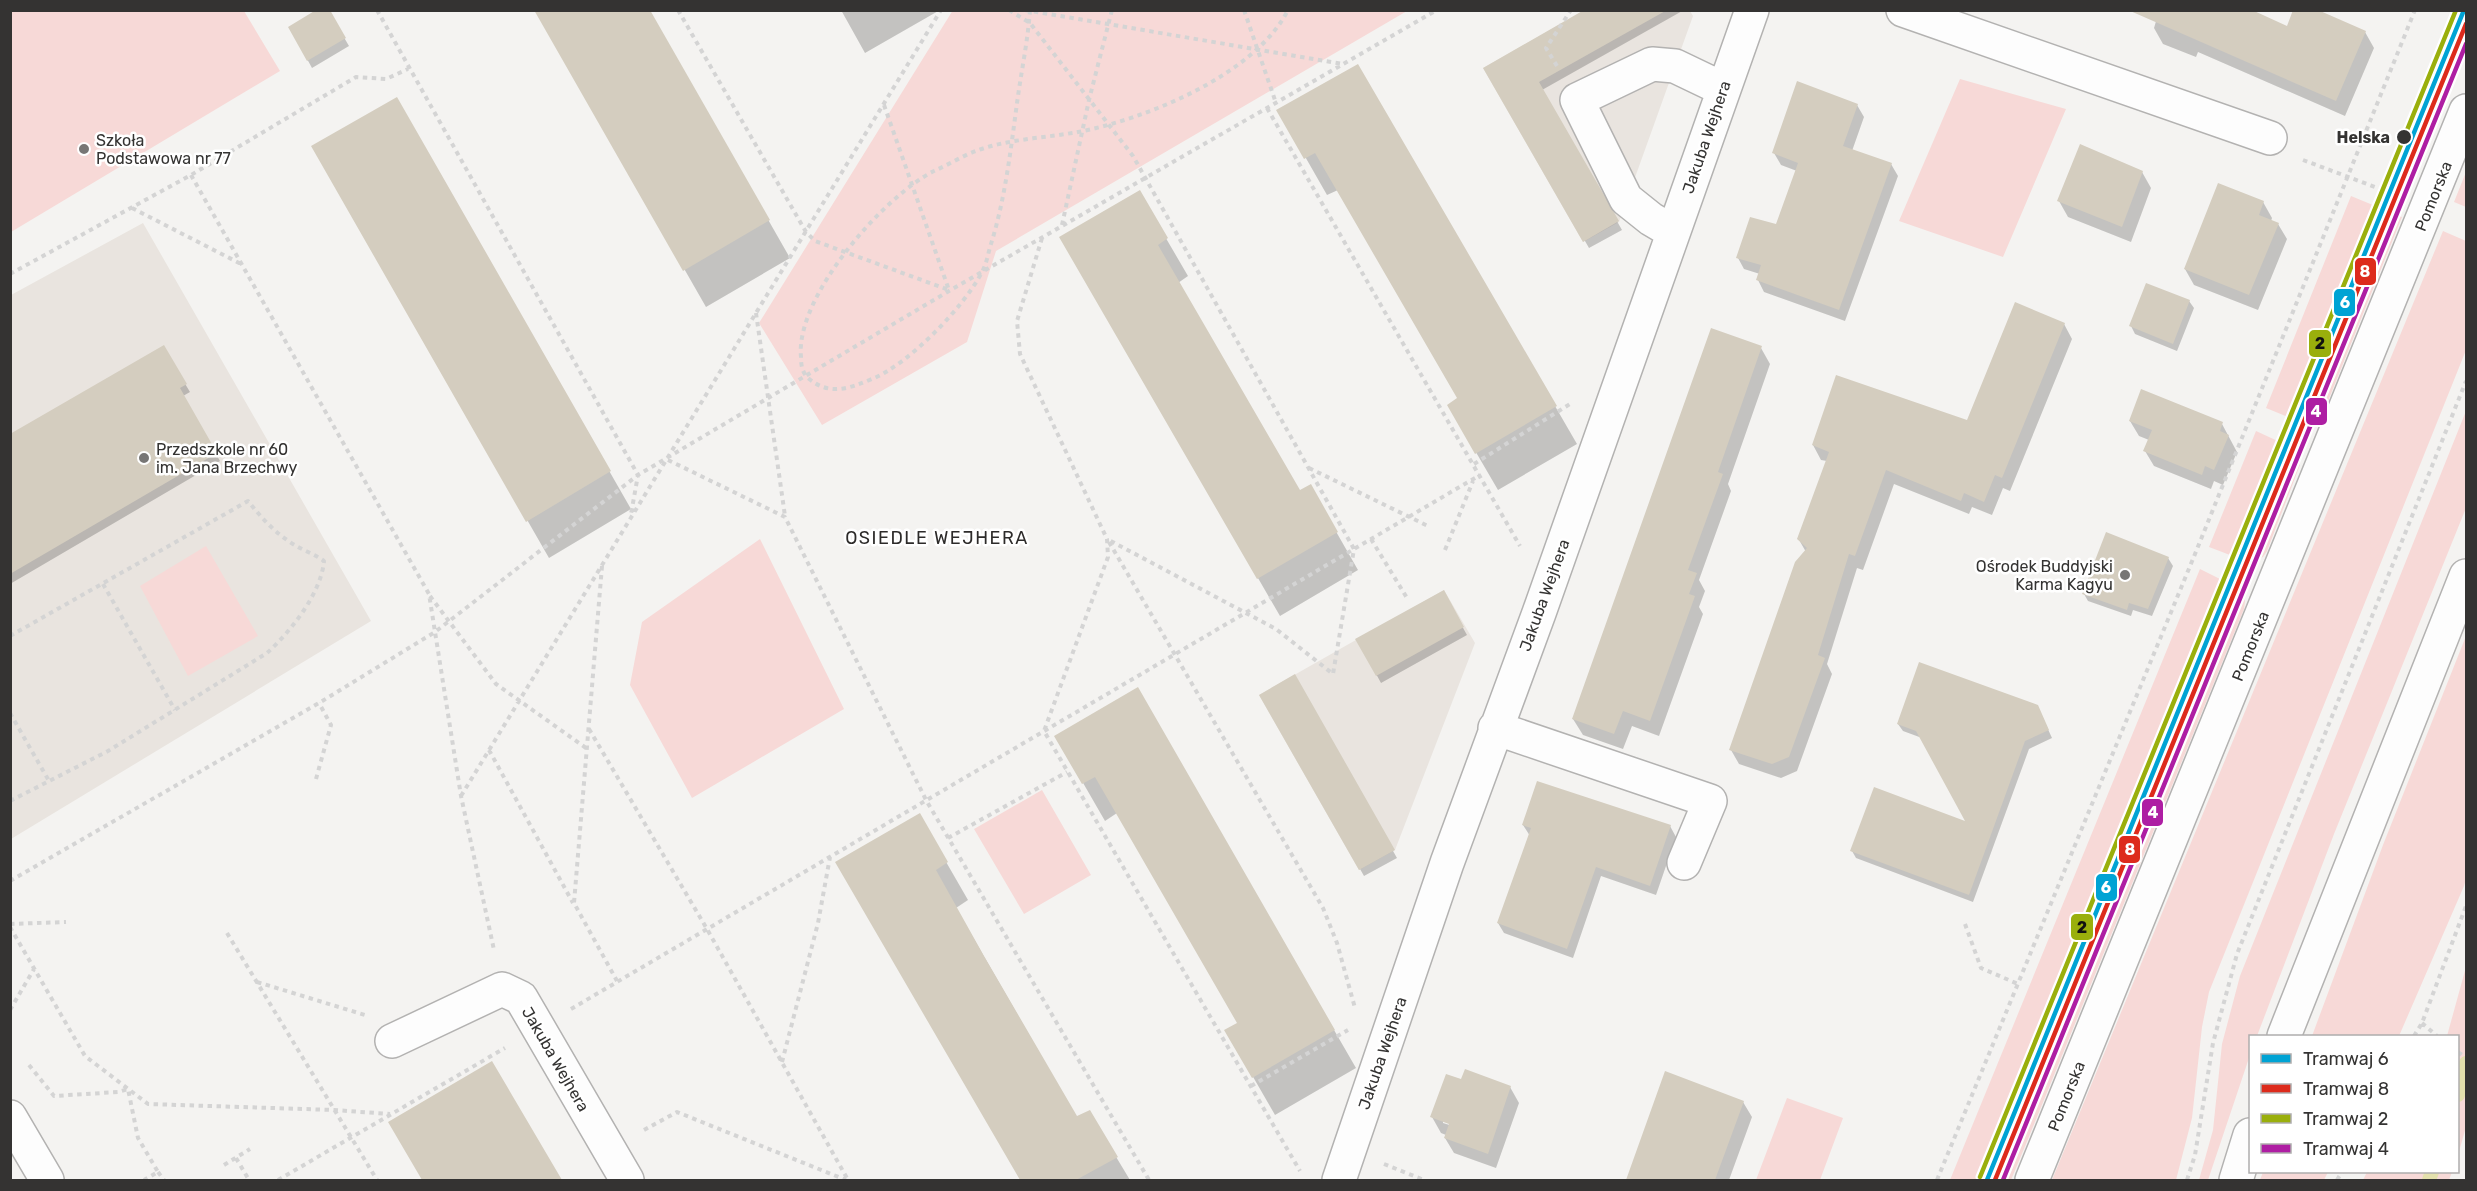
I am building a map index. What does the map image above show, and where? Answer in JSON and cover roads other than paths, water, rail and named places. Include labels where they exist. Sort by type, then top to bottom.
[{"type":"street","name":"Jakuba Wejhera","points":[[1339,1180],[1495,728],[1539,612],[1752,10]]},
{"type":"street","points":[[1903,10],[2270,138]]},
{"type":"street","points":[[1673,232],[1651,219],[1626,199],[1577,100],[1652,64],[1675,66],[1723,89]]},
{"type":"street","name":"Pomorska","points":[[2032,1180],[2466,111]]},
{"type":"street","points":[[2284,1035],[2466,576]]},
{"type":"street","points":[[1495,728],[1710,801],[1684,863]]},
{"type":"street","name":"Jakuba Wejhera","points":[[404,1036],[502,989],[520,998],[627,1180]]},
{"type":"street","points":[[10,1117],[47,1180]]},
{"type":"street","points":[[2236,1180],[2249,1138]]},
{"type":"waterway","points":[[2459,1091],[2466,1063]]},
{"type":"waterway","points":[[2429,1180],[2432,1173]]},
{"type":"tram line","name":"2","points":[[1980,1177],[2456,10]]},
{"type":"tram line","name":"6","points":[[1987,1180],[2464,10]]},
{"type":"tram line","name":"8","points":[[1995,1180],[2466,24]]},
{"type":"tram line","name":"4","points":[[2003,1180],[2466,44]]},
{"type":"place","name":"Helska","points":[[2404,137]]},
{"type":"place","name":"Szkoła Podstawowa nr 77","points":[[84,149]]},
{"type":"place","name":"Przedszkole nr 60 im. Jana Brzechwy","points":[[144,458]]},
{"type":"place","name":"Ośrodek Buddyjski Karma Kagyu","points":[[2125,575]]},
{"type":"district","name":"OSIEDLE WEJHERA","points":[[937,538]]}]
